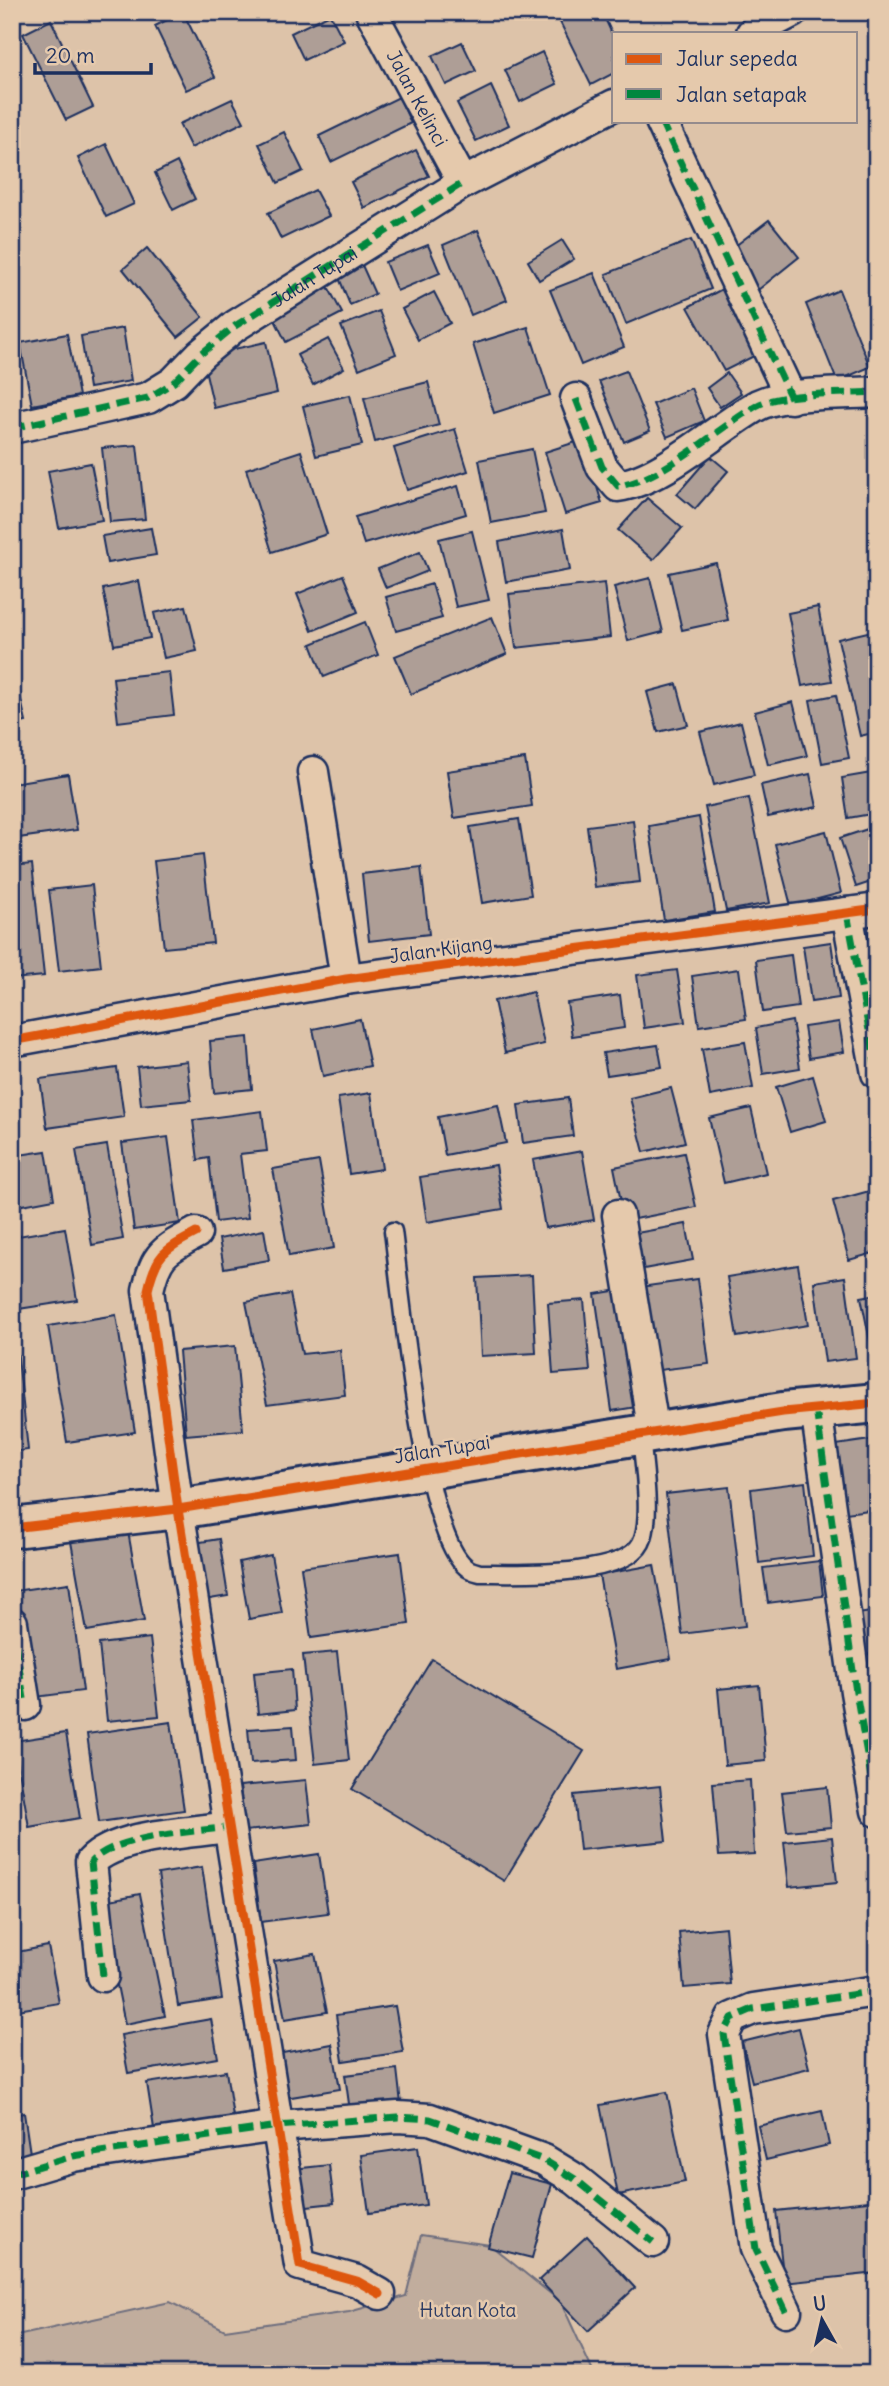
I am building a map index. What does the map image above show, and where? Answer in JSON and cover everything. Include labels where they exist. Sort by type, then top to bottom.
[{"type":"street","name":"Jalan Kelinci","points":[[371,12],[463,183]]},
{"type":"street","points":[[754,32],[792,12]]},
{"type":"street","name":"Jalan Tupai","points":[[12,428],[148,398],[174,382],[201,354],[236,326],[463,183],[612,106]]},
{"type":"street","points":[[661,122],[792,398]]},
{"type":"street","points":[[576,399],[602,467],[618,486],[645,478],[761,404],[792,398],[877,392]]},
{"type":"street","points":[[313,772],[345,979]]},
{"type":"street","name":"Jalan Kijang","points":[[12,1041],[345,979],[877,909]]},
{"type":"street","points":[[847,913],[876,1068]]},
{"type":"street","points":[[618,1215],[648,1434]]},
{"type":"street","points":[[196,1234],[162,1253],[154,1265],[148,1290],[178,1509],[300,2265],[357,2281],[380,2294]]},
{"type":"street","name":"Jalan Tupai","points":[[12,1528],[178,1509],[648,1434],[817,1409],[877,1403]]},
{"type":"street","points":[[817,1409],[856,1692],[877,1811]]},
{"type":"street","points":[[12,1623],[25,1705]]},
{"type":"street","points":[[103,1976],[91,1862],[99,1853],[125,1843],[228,1827]]},
{"type":"street","points":[[786,2311],[756,2249],[724,2034],[732,2018],[753,2009],[877,1991]]},
{"type":"street","points":[[12,2174],[73,2156],[278,2126],[398,2117],[430,2119],[544,2160],[575,2179],[653,2242]]},
{"type":"lane","points":[[393,1231],[426,1469],[438,1513],[456,1554],[466,1567],[480,1573],[580,1572],[630,1555],[641,1543],[646,1519],[648,1434]]},
{"type":"green space","name":"Hutan Kota","points":[[421,2235],[490,2245],[561,2302],[594,2374],[12,2374],[12,2337],[170,2302],[225,2330],[349,2312],[406,2296]]},
{"type":"building","points":[[183,12],[215,77],[186,90],[155,26]]},
{"type":"building","points":[[570,12],[602,12],[612,34],[612,74],[591,85],[558,18]]},
{"type":"building","points":[[330,14],[344,41],[304,60],[291,33]]},
{"type":"building","points":[[51,20],[93,107],[66,120],[23,34]]},
{"type":"building","points":[[462,42],[476,71],[446,85],[432,56]]},
{"type":"building","points":[[542,52],[557,84],[520,102],[505,70]]},
{"type":"building","points":[[491,86],[509,125],[476,141],[457,103]]},
{"type":"building","points":[[399,97],[411,123],[331,162],[319,136]]},
{"type":"building","points":[[232,99],[244,122],[191,148],[179,124]]},
{"type":"building","points":[[284,132],[303,171],[278,183],[259,144]]},
{"type":"building","points":[[106,144],[134,204],[106,217],[78,158]]},
{"type":"building","points":[[416,150],[429,176],[364,208],[351,182]]},
{"type":"building","points":[[177,162],[195,199],[173,210],[155,173]]},
{"type":"building","points":[[315,190],[329,216],[281,239],[268,213]]},
{"type":"building","points":[[769,220],[799,257],[753,294],[730,250]]},
{"type":"building","points":[[478,230],[507,300],[471,315],[443,245]]},
{"type":"building","points":[[562,240],[574,259],[539,280],[528,261]]},
{"type":"building","points":[[691,240],[711,289],[626,324],[606,274]]},
{"type":"building","points":[[428,245],[440,273],[397,291],[385,262]]},
{"type":"building","points":[[147,248],[203,317],[178,337],[123,269]]},
{"type":"building","points":[[361,263],[375,294],[350,305],[337,273]]},
{"type":"building","points":[[594,273],[624,347],[581,365],[550,290]]},
{"type":"building","points":[[325,281],[342,313],[286,342],[270,310]]},
{"type":"building","points":[[726,287],[754,356],[724,371],[688,307]]},
{"type":"building","points":[[839,290],[870,367],[837,381],[806,304]]},
{"type":"building","points":[[434,292],[450,323],[418,340],[402,309]]},
{"type":"building","points":[[379,311],[396,354],[359,369],[341,326]]},
{"type":"building","points":[[528,327],[550,395],[494,413],[473,344]]},
{"type":"building","points":[[123,328],[131,381],[89,388],[81,336]]},
{"type":"building","points":[[67,334],[79,396],[32,405],[20,343]]},
{"type":"building","points":[[328,339],[344,368],[313,385],[297,355]]},
{"type":"building","points":[[266,342],[277,393],[214,408],[202,356]]},
{"type":"building","points":[[626,371],[650,431],[624,442],[599,381]]},
{"type":"building","points":[[727,373],[741,393],[720,407],[707,388]]},
{"type":"building","points":[[428,382],[439,425],[375,442],[364,398]]},
{"type":"building","points":[[691,388],[704,421],[667,437],[653,404]]},
{"type":"building","points":[[350,395],[362,445],[316,456],[303,406]]},
{"type":"building","points":[[455,429],[468,471],[407,490],[394,448]]},
{"type":"building","points":[[582,440],[602,503],[565,514],[545,452]]},
{"type":"building","points":[[137,445],[145,519],[110,522],[102,448]]},
{"type":"building","points":[[532,449],[545,513],[491,523],[479,460]]},
{"type":"building","points":[[301,451],[327,534],[272,552],[246,469]]},
{"type":"building","points":[[710,456],[728,471],[695,509],[677,494]]},
{"type":"building","points":[[91,463],[102,520],[59,528],[48,471]]},
{"type":"building","points":[[458,486],[466,514],[364,544],[355,517]]},
{"type":"building","points":[[647,498],[682,528],[653,560],[618,530]]},
{"type":"building","points":[[151,528],[156,555],[107,563],[102,536]]},
{"type":"building","points":[[563,529],[570,570],[506,582],[499,542]]},
{"type":"building","points":[[472,531],[489,600],[456,607],[439,539]]},
{"type":"building","points":[[420,552],[428,571],[386,588],[378,569]]},
{"type":"building","points":[[716,563],[728,620],[682,630],[669,573]]},
{"type":"building","points":[[343,575],[358,612],[312,631],[297,594]]},
{"type":"building","points":[[650,578],[663,632],[628,641],[614,587]]},
{"type":"building","points":[[139,581],[150,638],[114,645],[103,589]]},
{"type":"building","points":[[604,583],[610,637],[516,648],[509,594]]},
{"type":"building","points":[[432,584],[442,618],[396,631],[386,597]]},
{"type":"building","points":[[186,606],[197,651],[164,658],[154,613]]},
{"type":"building","points":[[818,607],[832,681],[802,686],[788,613]]},
{"type":"building","points":[[492,617],[507,654],[411,694],[395,656]]},
{"type":"building","points":[[365,622],[378,655],[324,677],[311,644]]},
{"type":"building","points":[[876,630],[877,732],[860,736],[838,639]]},
{"type":"building","points":[[12,659],[26,722],[12,725]]},
{"type":"building","points":[[169,672],[174,715],[118,722],[113,678]]},
{"type":"building","points":[[677,684],[688,725],[658,732],[647,692]]},
{"type":"building","points":[[836,695],[849,758],[822,763],[810,700]]},
{"type":"building","points":[[793,702],[807,756],[768,765],[755,712]]},
{"type":"building","points":[[741,722],[754,775],[714,785],[700,732]]},
{"type":"building","points":[[525,759],[532,806],[454,818],[447,771]]},
{"type":"building","points":[[877,772],[877,813],[848,818],[842,778]]},
{"type":"building","points":[[68,774],[77,830],[18,838],[12,783]]},
{"type":"building","points":[[810,774],[817,807],[768,817],[761,785]]},
{"type":"building","points":[[749,798],[770,903],[726,911],[705,807]]},
{"type":"building","points":[[699,817],[715,912],[664,920],[649,826]]},
{"type":"building","points":[[519,819],[531,895],[482,903],[470,827]]},
{"type":"building","points":[[633,820],[640,882],[595,887],[587,826]]},
{"type":"building","points":[[877,826],[877,880],[856,887],[840,838]]},
{"type":"building","points":[[826,831],[841,893],[791,906],[775,844]]},
{"type":"building","points":[[203,855],[213,943],[164,948],[154,861]]},
{"type":"building","points":[[32,864],[44,976],[12,979],[12,866]]},
{"type":"building","points":[[421,867],[429,934],[369,941],[362,874]]},
{"type":"building","points":[[92,885],[101,966],[59,971],[49,890]]},
{"type":"building","points":[[877,936],[877,968],[860,969],[858,938]]},
{"type":"building","points":[[831,942],[839,998],[811,1002],[803,946]]},
{"type":"building","points":[[791,955],[798,1007],[763,1012],[756,960]]},
{"type":"building","points":[[739,969],[746,1019],[699,1026],[692,976]]},
{"type":"building","points":[[677,970],[685,1022],[644,1028],[637,975]]},
{"type":"building","points":[[533,992],[544,1044],[505,1053],[494,1001]]},
{"type":"building","points":[[620,995],[624,1028],[572,1036],[567,1003]]},
{"type":"building","points":[[360,1019],[370,1066],[323,1076],[313,1029]]},
{"type":"building","points":[[792,1021],[800,1068],[763,1074],[756,1028]]},
{"type":"building","points":[[839,1022],[844,1052],[809,1058],[804,1027]]},
{"type":"building","points":[[248,1037],[252,1089],[214,1093],[210,1041]]},
{"type":"building","points":[[745,1042],[753,1088],[710,1096],[702,1049]]},
{"type":"building","points":[[658,1045],[662,1067],[607,1075],[603,1053]]},
{"type":"building","points":[[187,1061],[191,1100],[141,1105],[137,1067]]},
{"type":"building","points":[[117,1068],[124,1117],[47,1128],[40,1079]]},
{"type":"building","points":[[813,1076],[826,1121],[790,1132],[776,1087]]},
{"type":"building","points":[[671,1088],[685,1142],[644,1152],[630,1098]]},
{"type":"building","points":[[371,1093],[382,1169],[349,1174],[338,1098]]},
{"type":"building","points":[[568,1098],[573,1136],[523,1143],[518,1105]]},
{"type":"building","points":[[498,1105],[506,1143],[445,1155],[438,1117]]},
{"type":"building","points":[[751,1108],[766,1173],[724,1183],[709,1118]]},
{"type":"building","points":[[262,1111],[267,1151],[240,1154],[248,1218],[216,1222],[209,1158],[198,1160],[193,1120]]},
{"type":"building","points":[[168,1137],[180,1223],[134,1230],[122,1143]]},
{"type":"building","points":[[107,1145],[123,1239],[92,1245],[76,1150]]},
{"type":"building","points":[[46,1151],[54,1199],[12,1207],[12,1156]]},
{"type":"building","points":[[582,1151],[594,1220],[545,1228],[533,1160]]},
{"type":"building","points":[[684,1153],[696,1207],[625,1221],[614,1167]]},
{"type":"building","points":[[319,1161],[334,1248],[289,1256],[273,1169]]},
{"type":"building","points":[[496,1165],[503,1209],[427,1222],[420,1177]]},
{"type":"building","points":[[873,1190],[877,1204],[877,1252],[849,1260],[833,1201]]},
{"type":"building","points":[[686,1224],[693,1260],[638,1270],[631,1234]]},
{"type":"building","points":[[65,1228],[77,1300],[12,1310],[12,1237]]},
{"type":"building","points":[[264,1230],[269,1260],[224,1268],[219,1239]]},
{"type":"building","points":[[798,1265],[808,1325],[737,1337],[727,1277]]},
{"type":"building","points":[[532,1275],[536,1353],[481,1356],[477,1278]]},
{"type":"building","points":[[845,1277],[856,1358],[825,1362],[814,1282]]},
{"type":"building","points":[[698,1279],[709,1364],[651,1371],[640,1287]]},
{"type":"building","points":[[625,1289],[642,1406],[612,1411],[595,1294]]},
{"type":"building","points":[[290,1294],[302,1354],[340,1350],[345,1395],[267,1405],[246,1302]]},
{"type":"building","points":[[877,1294],[877,1351],[872,1351],[861,1297]]},
{"type":"building","points":[[584,1300],[590,1371],[553,1374],[548,1303]]},
{"type":"building","points":[[116,1315],[135,1432],[67,1442],[48,1326]]},
{"type":"building","points":[[15,1330],[28,1450],[12,1452],[12,1331]]},
{"type":"building","points":[[235,1346],[243,1430],[186,1435],[179,1351]]},
{"type":"building","points":[[877,1439],[877,1509],[846,1513],[836,1445]]},
{"type":"building","points":[[805,1482],[813,1556],[759,1563],[751,1489]]},
{"type":"building","points":[[729,1487],[745,1626],[682,1634],[666,1494]]},
{"type":"building","points":[[127,1526],[144,1621],[87,1631],[70,1536]]},
{"type":"building","points":[[219,1539],[228,1596],[198,1601],[188,1544]]},
{"type":"building","points":[[877,1540],[877,1588],[874,1589],[867,1542]]},
{"type":"building","points":[[400,1553],[409,1624],[311,1638],[301,1567]]},
{"type":"building","points":[[271,1555],[282,1613],[249,1619],[239,1562]]},
{"type":"building","points":[[819,1561],[823,1596],[768,1603],[763,1568]]},
{"type":"building","points":[[654,1565],[671,1659],[616,1669],[599,1575]]},
{"type":"building","points":[[69,1583],[83,1691],[28,1698],[14,1591]]},
{"type":"building","points":[[877,1611],[877,1653],[864,1655],[858,1614]]},
{"type":"building","points":[[150,1638],[159,1716],[107,1721],[99,1644]]},
{"type":"building","points":[[337,1652],[349,1760],[315,1764],[303,1655]]},
{"type":"building","points":[[432,1659],[584,1751],[504,1881],[352,1789]]},
{"type":"building","points":[[292,1669],[295,1710],[258,1714],[254,1673]]},
{"type":"building","points":[[759,1685],[766,1761],[725,1765],[718,1689]]},
{"type":"building","points":[[171,1722],[184,1810],[99,1822],[87,1734]]},
{"type":"building","points":[[293,1726],[296,1760],[251,1763],[248,1729]]},
{"type":"building","points":[[66,1733],[80,1818],[29,1827],[14,1741]]},
{"type":"building","points":[[306,1780],[311,1824],[245,1831],[240,1786]]},
{"type":"building","points":[[750,1780],[754,1854],[719,1856],[713,1783]]},
{"type":"building","points":[[660,1786],[666,1841],[580,1850],[574,1795]]},
{"type":"building","points":[[827,1787],[831,1827],[787,1831],[782,1792]]},
{"type":"building","points":[[832,1837],[837,1882],[789,1887],[784,1842]]},
{"type":"building","points":[[319,1854],[328,1913],[261,1922],[253,1864]]},
{"type":"building","points":[[202,1867],[222,1999],[178,2006],[158,1874]]},
{"type":"building","points":[[140,1894],[165,2016],[125,2024],[100,1902]]},
{"type":"building","points":[[725,1927],[730,1984],[684,1988],[679,1932]]},
{"type":"building","points":[[48,1946],[59,2003],[12,2011],[12,1953]]},
{"type":"building","points":[[315,1954],[327,2012],[285,2019],[274,1961]]},
{"type":"building","points":[[395,2006],[403,2052],[343,2061],[336,2015]]},
{"type":"building","points":[[211,2019],[218,2058],[128,2073],[121,2035]]},
{"type":"building","points":[[799,2028],[809,2068],[752,2082],[742,2042]]},
{"type":"building","points":[[332,2044],[340,2089],[285,2098],[277,2054]]},
{"type":"building","points":[[397,2069],[401,2104],[350,2111],[345,2075]]},
{"type":"building","points":[[226,2071],[234,2123],[155,2135],[147,2083]]},
{"type":"building","points":[[667,2092],[685,2182],[618,2195],[600,2105]]},
{"type":"building","points":[[822,2111],[829,2145],[766,2160],[758,2126]]},
{"type":"building","points":[[24,2113],[31,2160],[12,2163],[12,2115]]},
{"type":"building","points":[[418,2147],[426,2205],[369,2213],[361,2155]]},
{"type":"building","points":[[329,2165],[334,2203],[289,2208],[284,2170]]},
{"type":"building","points":[[509,2173],[552,2184],[532,2258],[488,2247]]},
{"type":"building","points":[[877,2200],[877,2273],[784,2283],[776,2211]]},
{"type":"building","points":[[587,2236],[635,2288],[588,2331],[539,2280]]},
{"type":"marked path","points":[[661,122],[791,398]]},
{"type":"marked path","points":[[12,428],[148,398],[174,382],[201,354],[235,326],[463,183]]},
{"type":"marked path","points":[[576,399],[602,467],[618,486],[635,482],[671,464],[742,415],[769,401],[799,396],[877,392]]},
{"type":"marked path","points":[[847,913],[877,1073]]},
{"type":"marked path","points":[[816,1409],[856,1692],[877,1811]]},
{"type":"marked path","points":[[12,1623],[25,1705]]},
{"type":"marked path","points":[[103,1976],[91,1862],[103,1853],[136,1840],[228,1827]]},
{"type":"marked path","points":[[786,2311],[756,2249],[724,2034],[732,2018],[753,2009],[877,1991]]},
{"type":"marked path","points":[[12,2174],[73,2156],[278,2126],[398,2117],[430,2119],[544,2160],[575,2179],[653,2242]]},
{"type":"cycle path","points":[[12,1041],[346,979],[877,909]]},
{"type":"cycle path","points":[[196,1233],[163,1254],[154,1268],[148,1290],[178,1509],[300,2265],[357,2281],[380,2294]]},
{"type":"cycle path","points":[[12,1528],[178,1509],[783,1412],[877,1403]]}]
